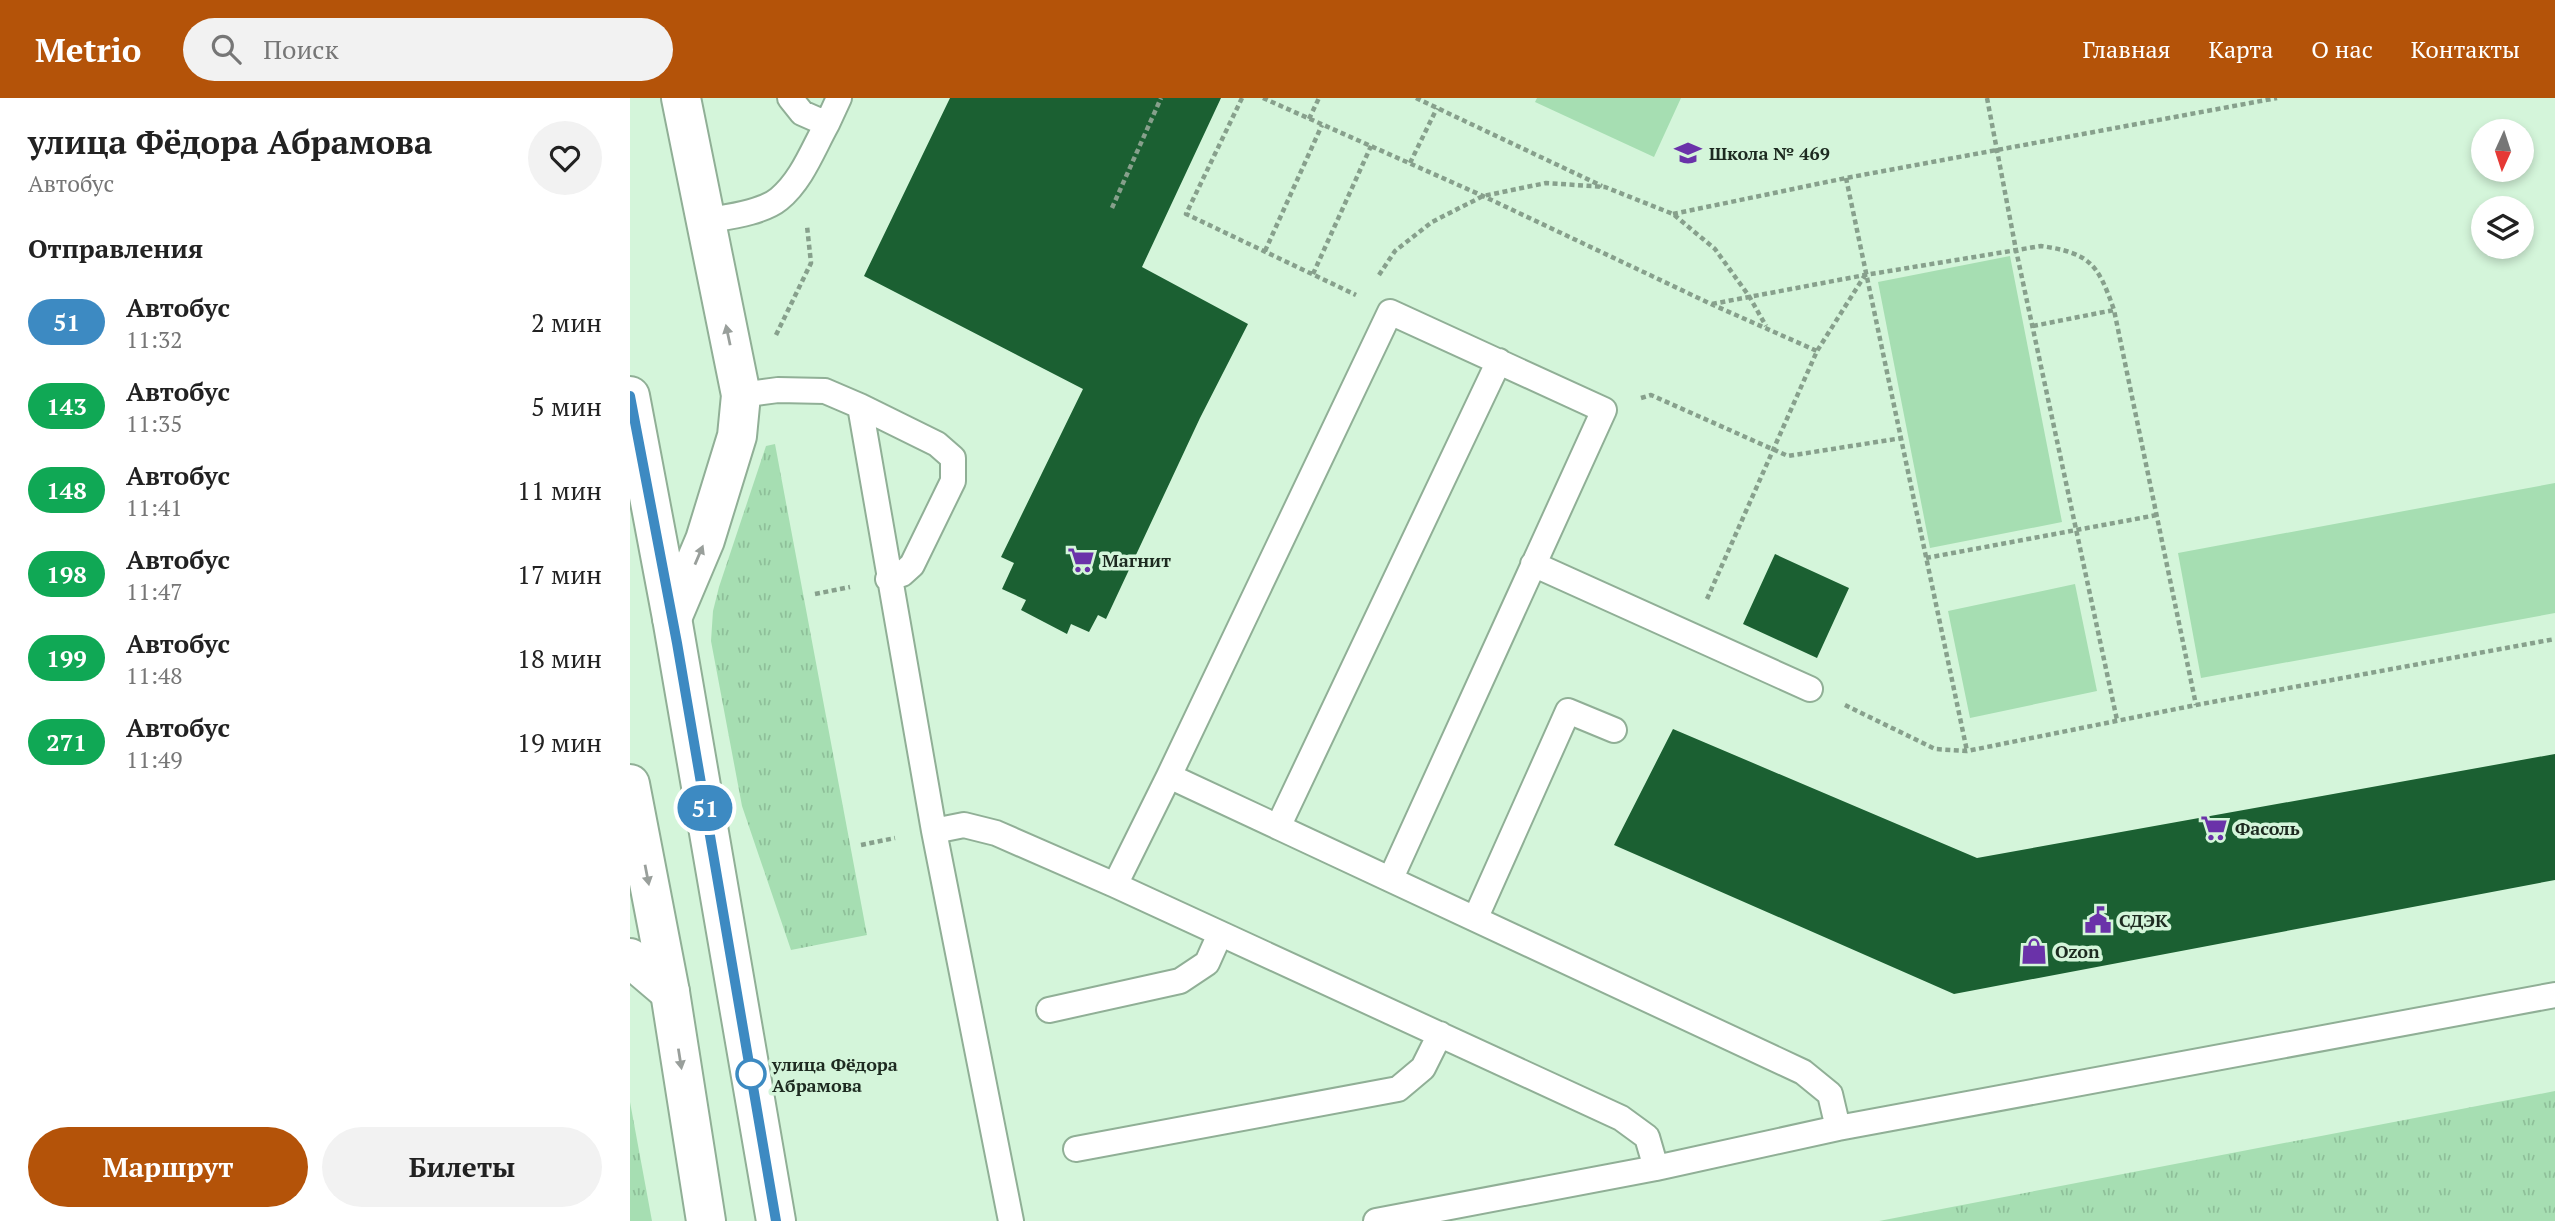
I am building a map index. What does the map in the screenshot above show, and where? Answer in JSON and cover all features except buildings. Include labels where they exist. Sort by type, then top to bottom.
[{"type":"street","points":[[672,618],[705,540],[737,436],[741,395],[681,98]]},
{"type":"street","points":[[630,396],[672,618],[776,1221]]},
{"type":"street","points":[[630,784],[670,992],[706,1221]]},
{"type":"street","points":[[630,958],[670,992]]},
{"type":"lane","points":[[790,98],[802,113],[827,124]]},
{"type":"lane","points":[[705,221],[746,213],[778,200],[801,173],[839,98]]},
{"type":"lane","points":[[1115,885],[1390,312],[1604,410],[1391,878]]},
{"type":"lane","points":[[1278,827],[1499,361]]},
{"type":"lane","points":[[741,395],[778,390],[825,391],[937,443],[953,458],[953,481],[912,565],[902,575],[888,579]]},
{"type":"lane","points":[[860,407],[934,831],[1011,1221]]},
{"type":"lane","points":[[1533,564],[1810,689]]},
{"type":"lane","points":[[1476,918],[1568,711],[1614,730]]},
{"type":"lane","points":[[1169,776],[1803,1072],[1830,1094],[1838,1128]]},
{"type":"lane","points":[[934,831],[964,825],[996,833],[1621,1118],[1647,1137],[1656,1168]]},
{"type":"lane","points":[[1049,1010],[1180,981],[1207,962],[1220,934]]},
{"type":"lane","points":[[1377,1221],[1656,1168],[1838,1128],[2555,995]]},
{"type":"lane","points":[[1076,1149],[1398,1089],[1423,1068],[1440,1034]]},
{"type":"path","points":[[1112,208],[1161,98]]},
{"type":"path","points":[[1242,98],[1186,214],[1390,312]]},
{"type":"path","points":[[1263,98],[1483,196],[1817,351]]},
{"type":"path","points":[[1310,119],[1319,98]]},
{"type":"path","points":[[1416,98],[1605,187],[1673,214],[1716,249],[1749,296],[1766,327]]},
{"type":"path","points":[[1987,98],[2016,250],[2117,720]]},
{"type":"path","points":[[1673,214],[1846,178],[2277,98]]},
{"type":"path","points":[[1410,163],[1437,108]]},
{"type":"path","points":[[1265,251],[1322,125]]},
{"type":"path","points":[[1313,274],[1371,146]]},
{"type":"path","points":[[776,335],[811,263],[801,173]]},
{"type":"path","points":[[1846,178],[1967,751]]},
{"type":"path","points":[[1363,298],[1395,251],[1432,222],[1483,196],[1546,183],[1605,187]]},
{"type":"path","points":[[1711,304],[2041,246],[2069,250],[2092,264],[2106,286],[2114,310],[2196,705]]},
{"type":"path","points":[[1690,635],[1817,351],[1865,275]]},
{"type":"path","points":[[2033,326],[2114,310]]},
{"type":"path","points":[[1604,410],[1651,395],[1788,456],[1902,438]]},
{"type":"path","points":[[1926,558],[2157,515]]},
{"type":"path","points":[[1810,689],[1935,749],[1967,751],[2117,720],[2555,639]]},
{"type":"green space","points":[[1537,98],[1681,98],[1654,157],[1535,102]]},
{"type":"green space","points":[[2010,256],[2062,522],[1930,548],[1878,282]]},
{"type":"green space","points":[[775,444],[867,935],[791,950],[742,806],[711,641],[713,611],[719,587],[766,446]]},
{"type":"green space","points":[[2555,483],[2555,613],[2201,678],[2178,553]]},
{"type":"green space","points":[[2075,584],[2097,691],[1970,718],[1948,611]]},
{"type":"green space","points":[[2555,1091],[2555,1221],[1879,1221]]},
{"type":"green space","points":[[630,1102],[652,1221],[630,1221]]},
{"type":"bus line","name":"51","points":[[630,396],[677,643],[776,1221]]},
{"type":"place","name":"Школа № 469","points":[[1688,153]]},
{"type":"place","name":"Магнит","points":[[1081,560]]},
{"type":"place","name":"Фасоль","points":[[2214,828]]},
{"type":"place","name":"СДЭК","points":[[2098,920]]},
{"type":"place","name":"Ozon","points":[[2034,951]]},
{"type":"place","name":"улица Фёдора Абрамова","points":[[751,1074]]}]
